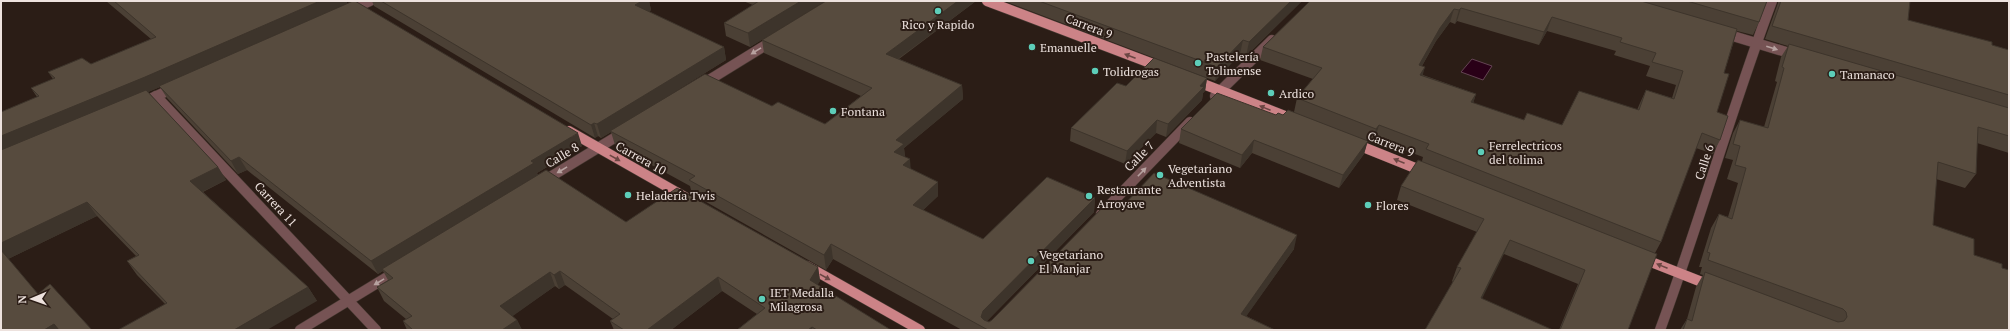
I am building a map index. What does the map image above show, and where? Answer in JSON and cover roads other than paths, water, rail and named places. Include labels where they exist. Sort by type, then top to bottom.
[{"type":"main road","name":"Carrera 9","points":[[986,1],[1170,71]]},
{"type":"main road","points":[[361,2],[374,13]]},
{"type":"main road","points":[[1184,76],[1302,123]]},
{"type":"main road","name":"Carrera 10","points":[[557,124],[694,202]]},
{"type":"main road","name":"Carrera 9","points":[[1340,138],[1436,176]]},
{"type":"main road","points":[[1629,253],[1718,288]]},
{"type":"main road","points":[[796,260],[920,330]]},
{"type":"street","name":"Calle 6","points":[[1660,330],[1681,274],[1755,43],[1772,1]]},
{"type":"street","points":[[338,15],[361,2]]},
{"type":"street","points":[[1711,30],[1808,58]]},
{"type":"street","points":[[691,91],[784,34]]},
{"type":"street","points":[[1210,102],[1277,34]]},
{"type":"street","points":[[135,105],[185,83]]},
{"type":"street","name":"Carrera 11","points":[[156,96],[376,330]]},
{"type":"street","name":"Calle 7","points":[[1093,222],[1199,113]]},
{"type":"street","name":"Calle 8","points":[[530,189],[631,128]]},
{"type":"street","points":[[300,330],[409,263]]},
{"type":"place","name":"Rico y Rapido","points":[[938,11]]},
{"type":"place","name":"Emanuelle","points":[[1032,47]]},
{"type":"place","name":"Pastelería Tolimense","points":[[1198,63]]},
{"type":"place","name":"Tolidrogas","points":[[1095,71]]},
{"type":"place","name":"Tamanaco","points":[[1832,74]]},
{"type":"place","name":"Ardico","points":[[1271,93]]},
{"type":"place","name":"Fontana","points":[[833,111]]},
{"type":"place","name":"Ferrelectricos del tolima","points":[[1481,152]]},
{"type":"place","name":"Vegetariano Adventista","points":[[1160,175]]},
{"type":"place","name":"Heladería Twis","points":[[628,195]]},
{"type":"place","name":"Restaurante Arroyave","points":[[1089,196]]},
{"type":"place","name":"Flores","points":[[1368,205]]},
{"type":"place","name":"Vegetariano El Manjar","points":[[1031,261]]},
{"type":"place","name":"IET Medalla Milagrosa","points":[[762,299]]}]
